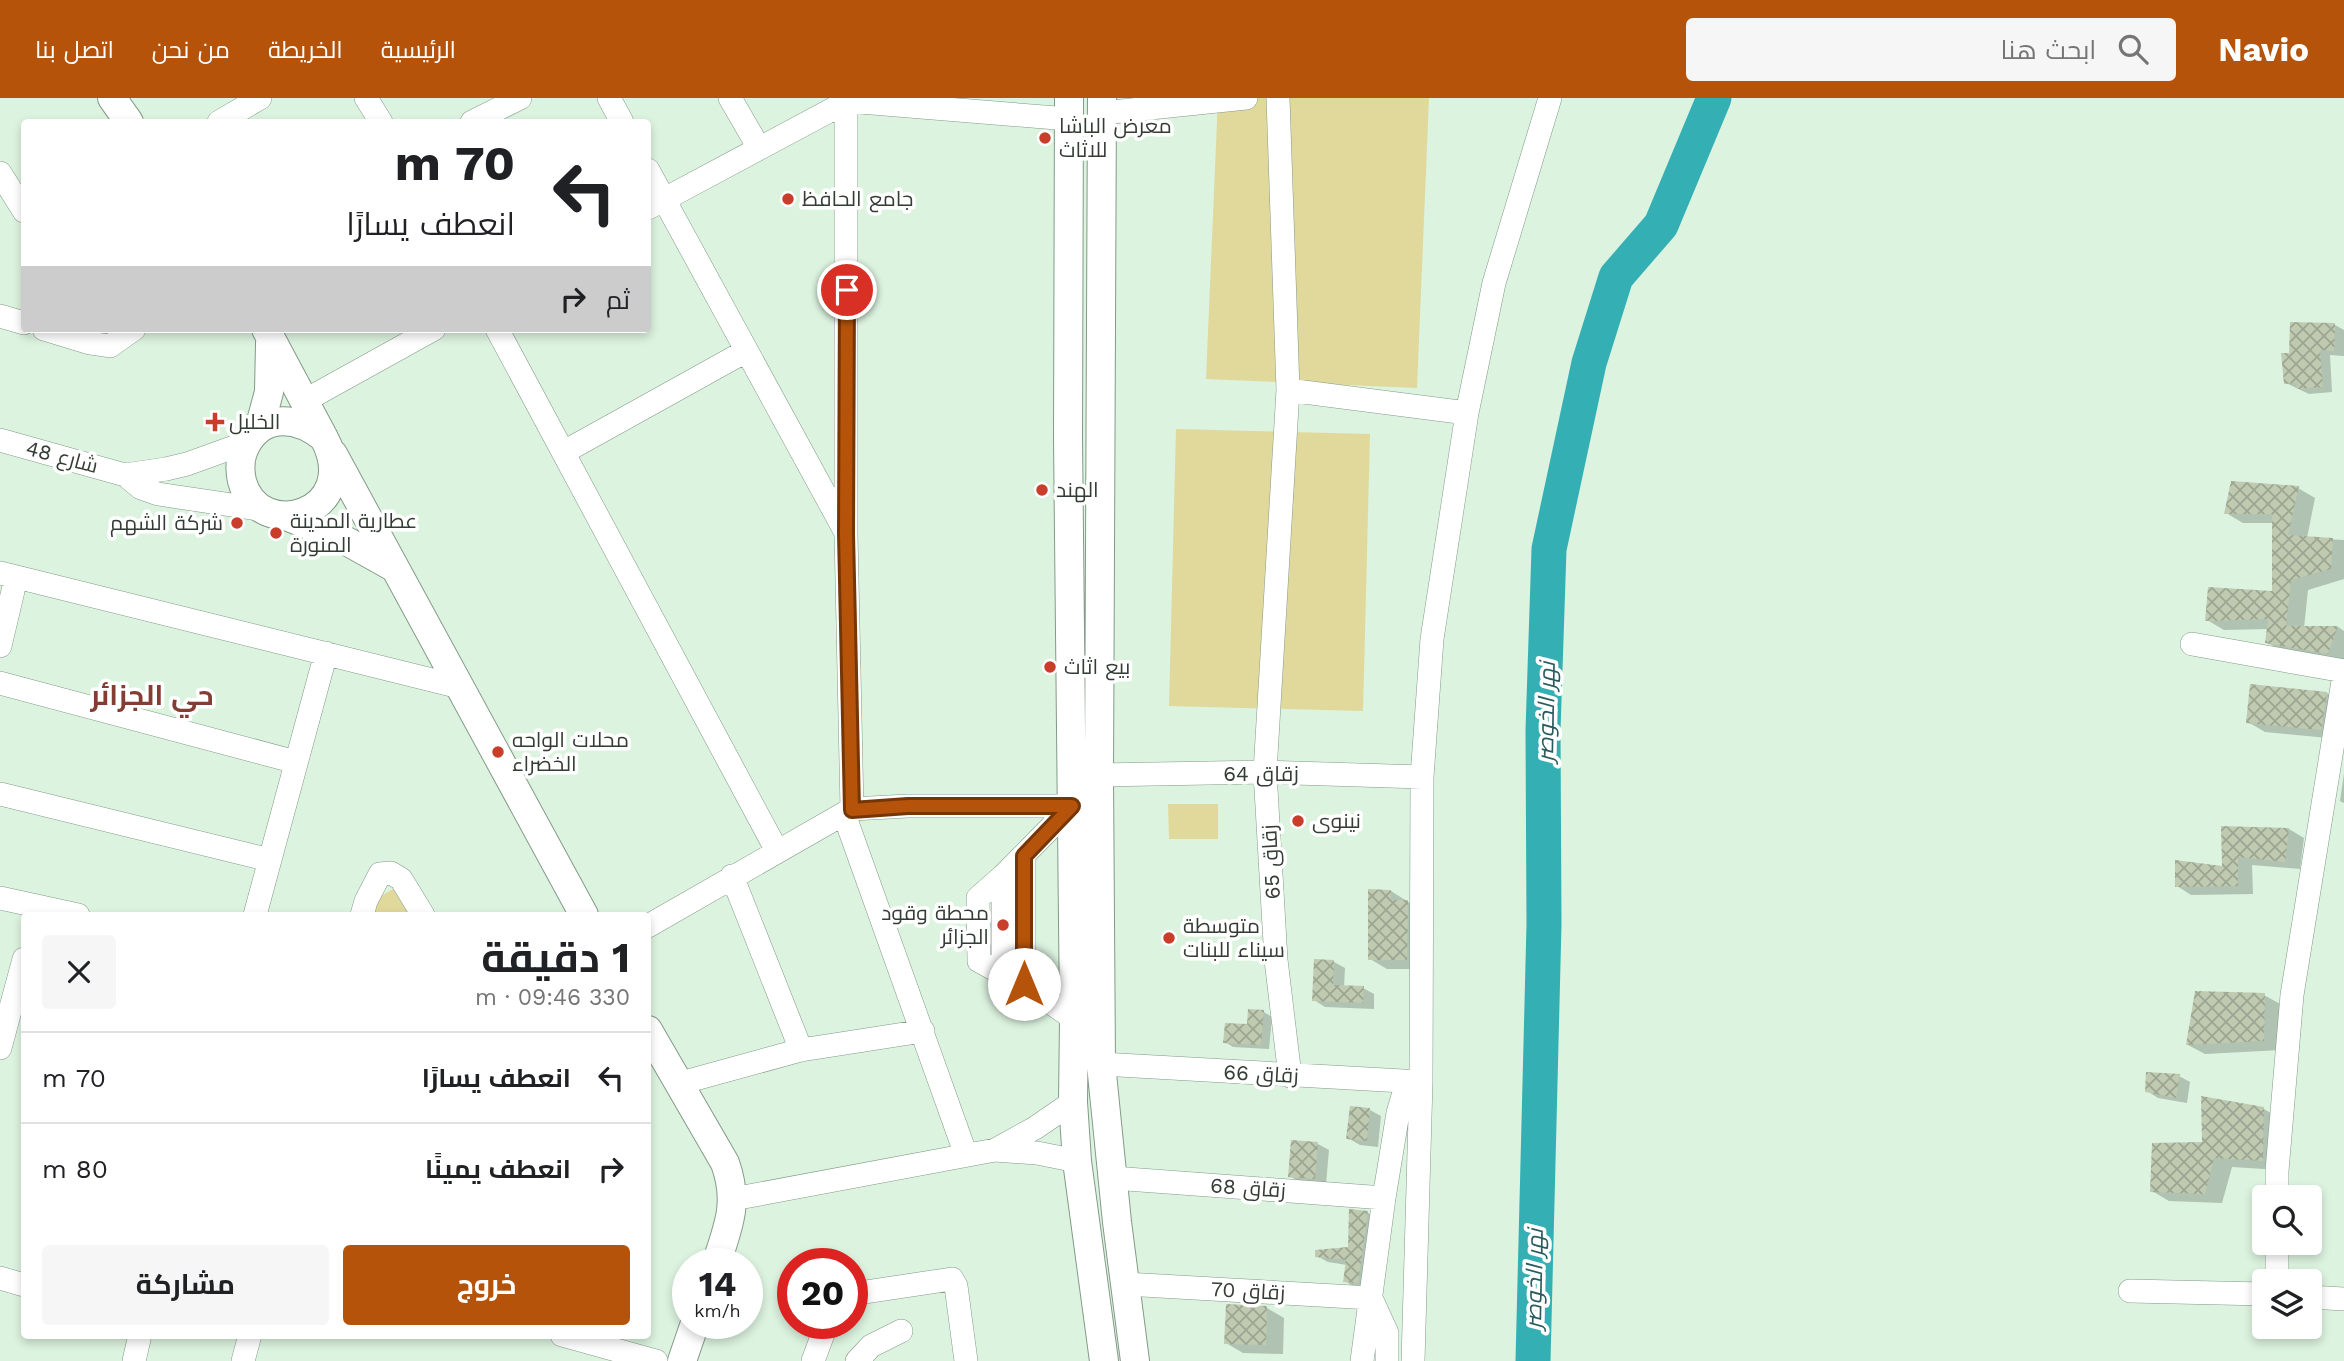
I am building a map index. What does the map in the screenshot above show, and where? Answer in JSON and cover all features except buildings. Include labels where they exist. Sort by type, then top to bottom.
[{"type":"main road","points":[[112,98],[127,119]]},
{"type":"main road","points":[[1102,106],[1099,775],[1101,1064],[1135,1361]]},
{"type":"main road","points":[[1069,108],[1068,438],[1073,1102],[1077,1161],[1104,1361]]},
{"type":"main road","points":[[267,333],[271,352],[270,382],[253,435],[241,456],[240,472],[244,488],[252,501],[341,538],[393,567]]},
{"type":"main road","points":[[268,333],[582,912]]},
{"type":"main road","points":[[253,435],[276,422],[294,421],[310,426],[328,446],[335,472],[330,489],[319,503],[304,513],[276,513]]},
{"type":"main road","points":[[651,1039],[725,1163],[732,1181],[732,1216],[721,1248]]},
{"type":"main road","points":[[682,1361],[690,1339]]},
{"type":"street","points":[[224,119],[260,98]]},
{"type":"street","points":[[366,98],[379,119]]},
{"type":"street","points":[[496,117],[520,98]]},
{"type":"street","points":[[609,98],[620,119]]},
{"type":"street","points":[[730,98],[759,148]]},
{"type":"street","points":[[1102,106],[1246,98]]},
{"type":"street","name":"زقاق 65","points":[[1278,98],[1288,390],[1265,772],[1276,960],[1290,1076]]},
{"type":"street","points":[[1413,1361],[1421,1082],[1423,777],[1432,639],[1467,413],[1494,283],[1550,98]]},
{"type":"street","points":[[847,99],[848,812],[967,1155]]},
{"type":"street","points":[[655,203],[847,99],[1069,108]]},
{"type":"street","points":[[0,173],[21,206]]},
{"type":"street","points":[[651,184],[655,203],[746,351],[846,534]]},
{"type":"street","points":[[0,316],[21,322]]},
{"type":"street","points":[[57,333],[90,343],[105,338]]},
{"type":"street","points":[[304,401],[427,333]]},
{"type":"street","points":[[499,333],[777,851]]},
{"type":"street","points":[[564,452],[746,351]]},
{"type":"street","points":[[1288,390],[1467,413]]},
{"type":"street","points":[[125,475],[177,466],[253,435]]},
{"type":"street","name":"شارع 48","points":[[0,440],[125,475]]},
{"type":"street","points":[[125,475],[141,488],[158,494],[276,513]]},
{"type":"street","points":[[0,646],[8,576],[460,688]]},
{"type":"street","points":[[2192,644],[2344,673],[2292,995],[2277,1185]]},
{"type":"street","points":[[256,912],[326,653]]},
{"type":"street","points":[[0,683],[296,762]]},
{"type":"street","name":"زقاق 64","points":[[1099,775],[1265,772],[1423,777]]},
{"type":"street","points":[[0,794],[270,860]]},
{"type":"street","points":[[651,924],[848,812],[908,806],[1072,806]]},
{"type":"street","points":[[1072,806],[1024,856],[978,898],[979,961],[1024,984],[1074,1019]]},
{"type":"street","points":[[1024,856],[1024,984]]},
{"type":"street","points":[[363,912],[380,874],[391,873],[401,879],[420,912]]},
{"type":"street","points":[[732,876],[801,1050]]},
{"type":"street","points":[[0,898],[38,911]]},
{"type":"street","points":[[0,1048],[21,970]]},
{"type":"street","points":[[677,1084],[801,1050],[923,1031]]},
{"type":"street","name":"زقاق 66","points":[[1101,1064],[1421,1082]]},
{"type":"street","points":[[1362,1361],[1384,1198],[1403,1096],[1421,1082]]},
{"type":"street","points":[[995,1150],[1035,1128],[1073,1102]]},
{"type":"street","points":[[733,1199],[995,1150],[1037,1153],[1077,1161]]},
{"type":"street","name":"زقاق 68","points":[[1113,1178],[1384,1198]]},
{"type":"street","points":[[868,1292],[952,1279],[956,1286],[965,1361]]},
{"type":"street","points":[[0,1280],[21,1284]]},
{"type":"street","name":"زقاق 70","points":[[1125,1284],[1371,1297]]},
{"type":"street","points":[[2130,1291],[2252,1294]]},
{"type":"street","points":[[1371,1297],[1387,1333],[1388,1361]]},
{"type":"street","points":[[2322,1298],[2344,1299]]},
{"type":"street","points":[[857,1361],[871,1346],[901,1331]]},
{"type":"street","points":[[134,1361],[139,1339]]},
{"type":"street","points":[[243,1361],[249,1339]]},
{"type":"street","points":[[569,1339],[592,1353],[656,1361]]},
{"type":"street","points":[[813,1361],[821,1339]]},
{"type":"shaded area","points":[[1218,98],[1429,98],[1417,388],[1206,379]]},
{"type":"shaded area","points":[[1176,429],[1370,434],[1363,711],[1169,706]]},
{"type":"shaded area","points":[[1168,804],[1218,804],[1218,839],[1169,839]]},
{"type":"shaded area","points":[[396,888],[410,912],[371,912],[379,898]]},
{"type":"waterway","name":"نهر الخوصر","points":[[1533,1361],[1544,924],[1543,730],[1549,549],[1589,363],[1616,277],[1661,225],[1714,98]]},
{"type":"place","name":"معرض الباشا للاثاث","points":[[1045,138]]},
{"type":"place","name":"جامع الحافظ","points":[[788,199]]},
{"type":"place","name":"الخليل","points":[[215,422]]},
{"type":"place","name":"الهند","points":[[1042,490]]},
{"type":"place","name":"شركة الشهم","points":[[237,523]]},
{"type":"place","name":"عطارية المدينة المنورة","points":[[276,533]]},
{"type":"place","name":"بيع اثاث","points":[[1050,667]]},
{"type":"place","name":"محلات الواحه الخضراء","points":[[498,752]]},
{"type":"place","name":"نينوى","points":[[1298,821]]},
{"type":"place","name":"محطة وقود الجزائر","points":[[1003,925]]},
{"type":"place","name":"متوسطة سيناء للبنات","points":[[1169,938]]},
{"type":"district","name":"حي الجزائر","points":[[152,695]]},
{"type":"route","points":[[847,290],[846,534],[852,810],[908,806],[1072,806],[1024,856],[1024,984]]}]
